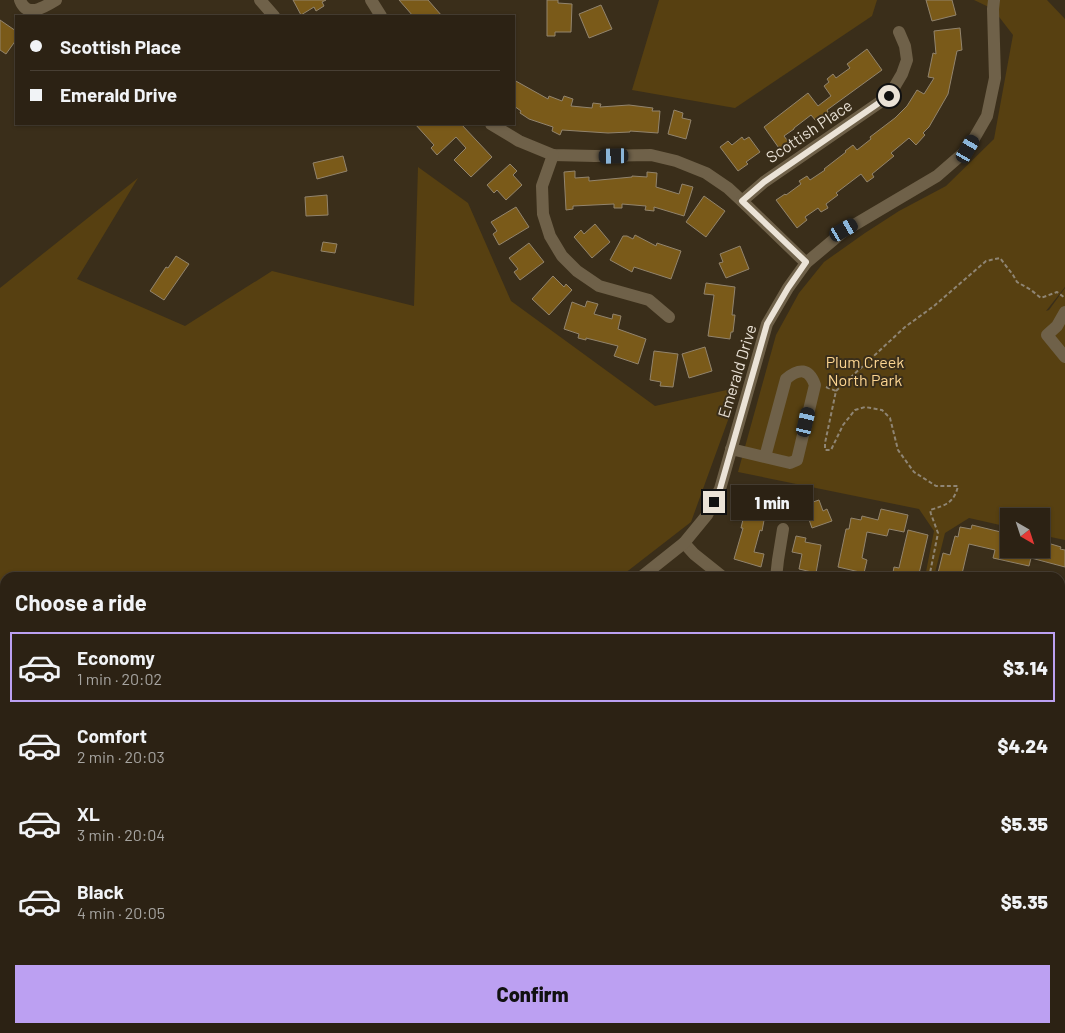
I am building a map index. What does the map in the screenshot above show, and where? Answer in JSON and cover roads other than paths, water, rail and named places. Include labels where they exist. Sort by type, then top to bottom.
[{"type":"street","points":[[20,0],[22,6],[27,10],[35,10],[56,0]]},
{"type":"street","points":[[260,0],[273,15]]},
{"type":"street","points":[[370,0],[380,15]]},
{"type":"street","name":"Emerald Drive","points":[[648,572],[684,543],[707,515],[720,489],[767,324],[806,262],[844,230],[937,176],[968,149],[987,116],[995,78],[992,9],[994,0]]},
{"type":"street","name":"Scottish Place","points":[[742,201],[764,182],[889,96],[902,74],[907,60],[906,46],[899,32]]},
{"type":"street","points":[[493,125],[519,141],[552,155],[651,155],[676,161],[706,172],[728,188],[806,262]]},
{"type":"street","points":[[552,155],[542,186],[543,214],[550,236],[562,256],[578,271],[599,286],[649,300],[668,317]]},
{"type":"street","points":[[1065,312],[1057,326],[1047,335],[1065,357]]},
{"type":"street","points":[[731,448],[765,457],[790,463],[797,460],[815,385],[812,377],[807,373],[799,371],[786,378],[765,457]]},
{"type":"street","points":[[777,572],[783,529]]},
{"type":"street","points":[[684,543],[694,554],[716,572]]},
{"type":"park label","name":"Plum Creek North Park","points":[[865,371]]}]
